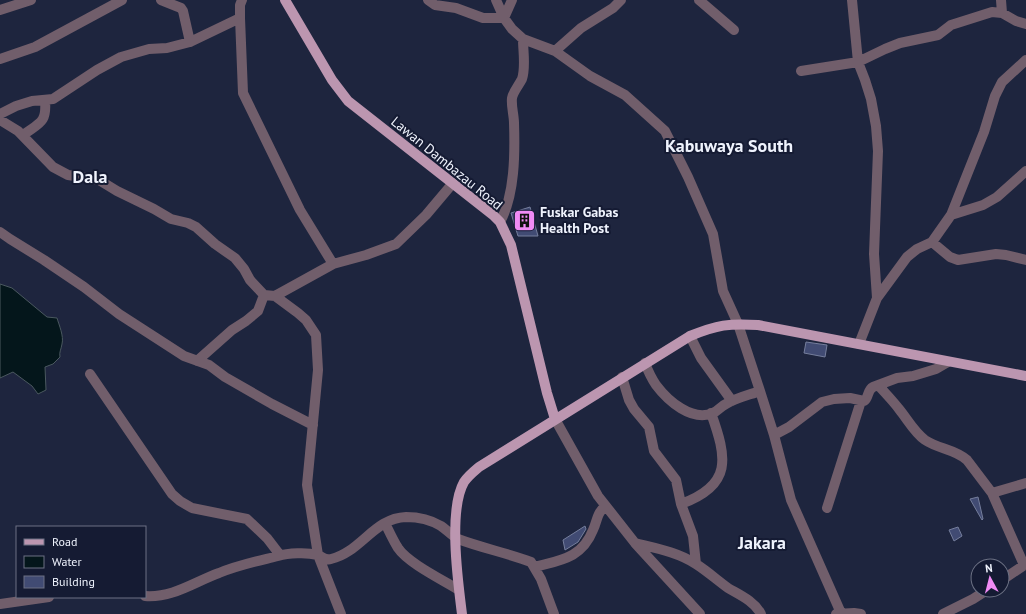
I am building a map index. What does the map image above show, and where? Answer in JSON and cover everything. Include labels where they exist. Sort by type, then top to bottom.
[{"type":"main road","name":"Lawan Dambazau Road","points":[[285,0],[332,80],[348,101],[453,183],[500,222],[511,245],[547,393],[555,419]]},
{"type":"main road","points":[[462,614],[459,590],[456,514],[457,501],[464,483],[469,476],[479,467],[690,336],[722,325],[758,325],[1026,376]]},
{"type":"street","points":[[0,10],[31,0]]},
{"type":"street","points":[[0,59],[35,47],[122,0]]},
{"type":"street","points":[[161,0],[183,10],[190,42]]},
{"type":"street","points":[[242,0],[240,5],[240,18],[243,93],[300,210],[333,264]]},
{"type":"street","points":[[428,0],[435,5],[456,8],[483,18],[504,18]]},
{"type":"street","points":[[496,0],[504,18],[512,29],[523,39],[555,51],[590,76],[625,95],[665,131],[688,177],[713,234],[723,291],[738,324],[760,391],[774,435],[791,500],[839,614],[861,614]]},
{"type":"street","points":[[504,18],[512,0]]},
{"type":"street","points":[[555,51],[581,28],[613,8],[621,0]]},
{"type":"street","points":[[698,0],[734,30]]},
{"type":"street","points":[[852,0],[858,62],[865,80],[876,126],[878,152],[874,254],[877,298]]},
{"type":"street","points":[[1001,0],[1002,13]]},
{"type":"street","points":[[801,71],[858,62],[900,43],[938,35],[951,25],[992,12],[1002,13],[1016,21],[1026,24]]},
{"type":"street","points":[[0,114],[16,106],[32,101],[45,101],[53,99],[97,70],[121,57],[149,49],[167,48],[190,42],[240,18]]},
{"type":"street","points":[[500,222],[504,214],[515,157],[512,97],[523,74],[523,39]]},
{"type":"street","points":[[859,344],[877,298],[907,257],[917,249],[932,242],[951,215],[984,132],[995,96],[1002,82],[1026,60]]},
{"type":"street","points":[[23,134],[42,121],[46,113],[45,101]]},
{"type":"street","points":[[0,120],[23,134],[53,167],[59,171],[68,175],[99,180],[116,191],[171,219],[188,223],[196,227],[215,244],[235,258],[244,269],[250,280],[264,295],[275,296],[306,320],[316,335],[318,370],[314,425],[307,484],[318,555],[341,614]]},
{"type":"street","points":[[951,215],[983,205],[997,197],[1026,172]]},
{"type":"street","points":[[275,296],[333,264],[366,255],[396,244],[426,214],[453,183]]},
{"type":"street","points":[[0,232],[10,240],[50,264],[119,314],[184,356],[209,365],[272,404],[314,425]]},
{"type":"street","points":[[932,242],[950,257],[958,260],[996,254],[1026,260]]},
{"type":"street","points":[[197,361],[232,330],[258,311],[264,295]]},
{"type":"street","points":[[690,336],[701,358],[732,401]]},
{"type":"street","points":[[827,508],[862,401],[866,400],[871,388],[897,378],[913,376],[936,369],[948,362]]},
{"type":"street","points":[[645,364],[656,384],[665,395],[679,407],[698,414],[703,415],[711,413],[732,401],[760,391]]},
{"type":"street","points":[[90,374],[172,494],[192,508],[247,519],[267,538],[280,555]]},
{"type":"street","points":[[622,377],[629,400],[634,409],[649,427],[654,451],[676,480],[681,504],[693,536],[696,564]]},
{"type":"street","points":[[879,386],[923,438],[933,445],[962,455],[992,493],[1025,564],[1010,574]]},
{"type":"street","points":[[774,435],[789,427],[822,402],[834,399],[850,398],[862,401]]},
{"type":"street","points":[[681,504],[703,494],[713,485],[720,475],[722,452],[720,439],[711,413]]},
{"type":"street","points":[[555,419],[605,506],[635,542],[700,614]]},
{"type":"street","points":[[992,493],[1026,483]]},
{"type":"street","points":[[535,567],[564,559],[575,554],[587,543],[594,529],[598,513],[605,506]]},
{"type":"street","points":[[146,596],[161,596],[175,592],[219,572],[280,555],[318,555],[324,559],[330,559],[348,552],[393,518],[417,518],[441,526],[456,538],[531,562],[541,579],[554,614]]},
{"type":"street","points":[[385,523],[398,548],[405,556],[431,574],[459,590]]},
{"type":"street","points":[[635,542],[658,548],[696,564],[755,605],[761,614]]},
{"type":"street","points":[[0,604],[42,598]]},
{"type":"street","points":[[942,614],[975,598]]},
{"type":"water","points":[[0,284],[12,288],[47,317],[57,318],[62,338],[60,357],[53,364],[45,367],[46,390],[38,394],[32,386],[13,372],[0,378]]},
{"type":"building","name":"Fuskar Gabas Health Post","points":[[530,207],[538,236],[518,236],[511,213]]},
{"type":"building","points":[[806,342],[827,345],[825,357],[804,353]]},
{"type":"building","points":[[978,497],[983,519],[982,520],[970,499]]},
{"type":"building","points":[[585,526],[586,529],[578,542],[565,550],[563,540]]},
{"type":"building","points":[[958,527],[962,536],[954,541],[949,530]]},
{"type":"place","name":"Fuskar Gabas Health Post","points":[[524,220]]},
{"type":"district","name":"Kabuwaya South","points":[[729,146]]},
{"type":"district","name":"Dala","points":[[90,177]]},
{"type":"district","name":"Jakara","points":[[762,543]]}]
